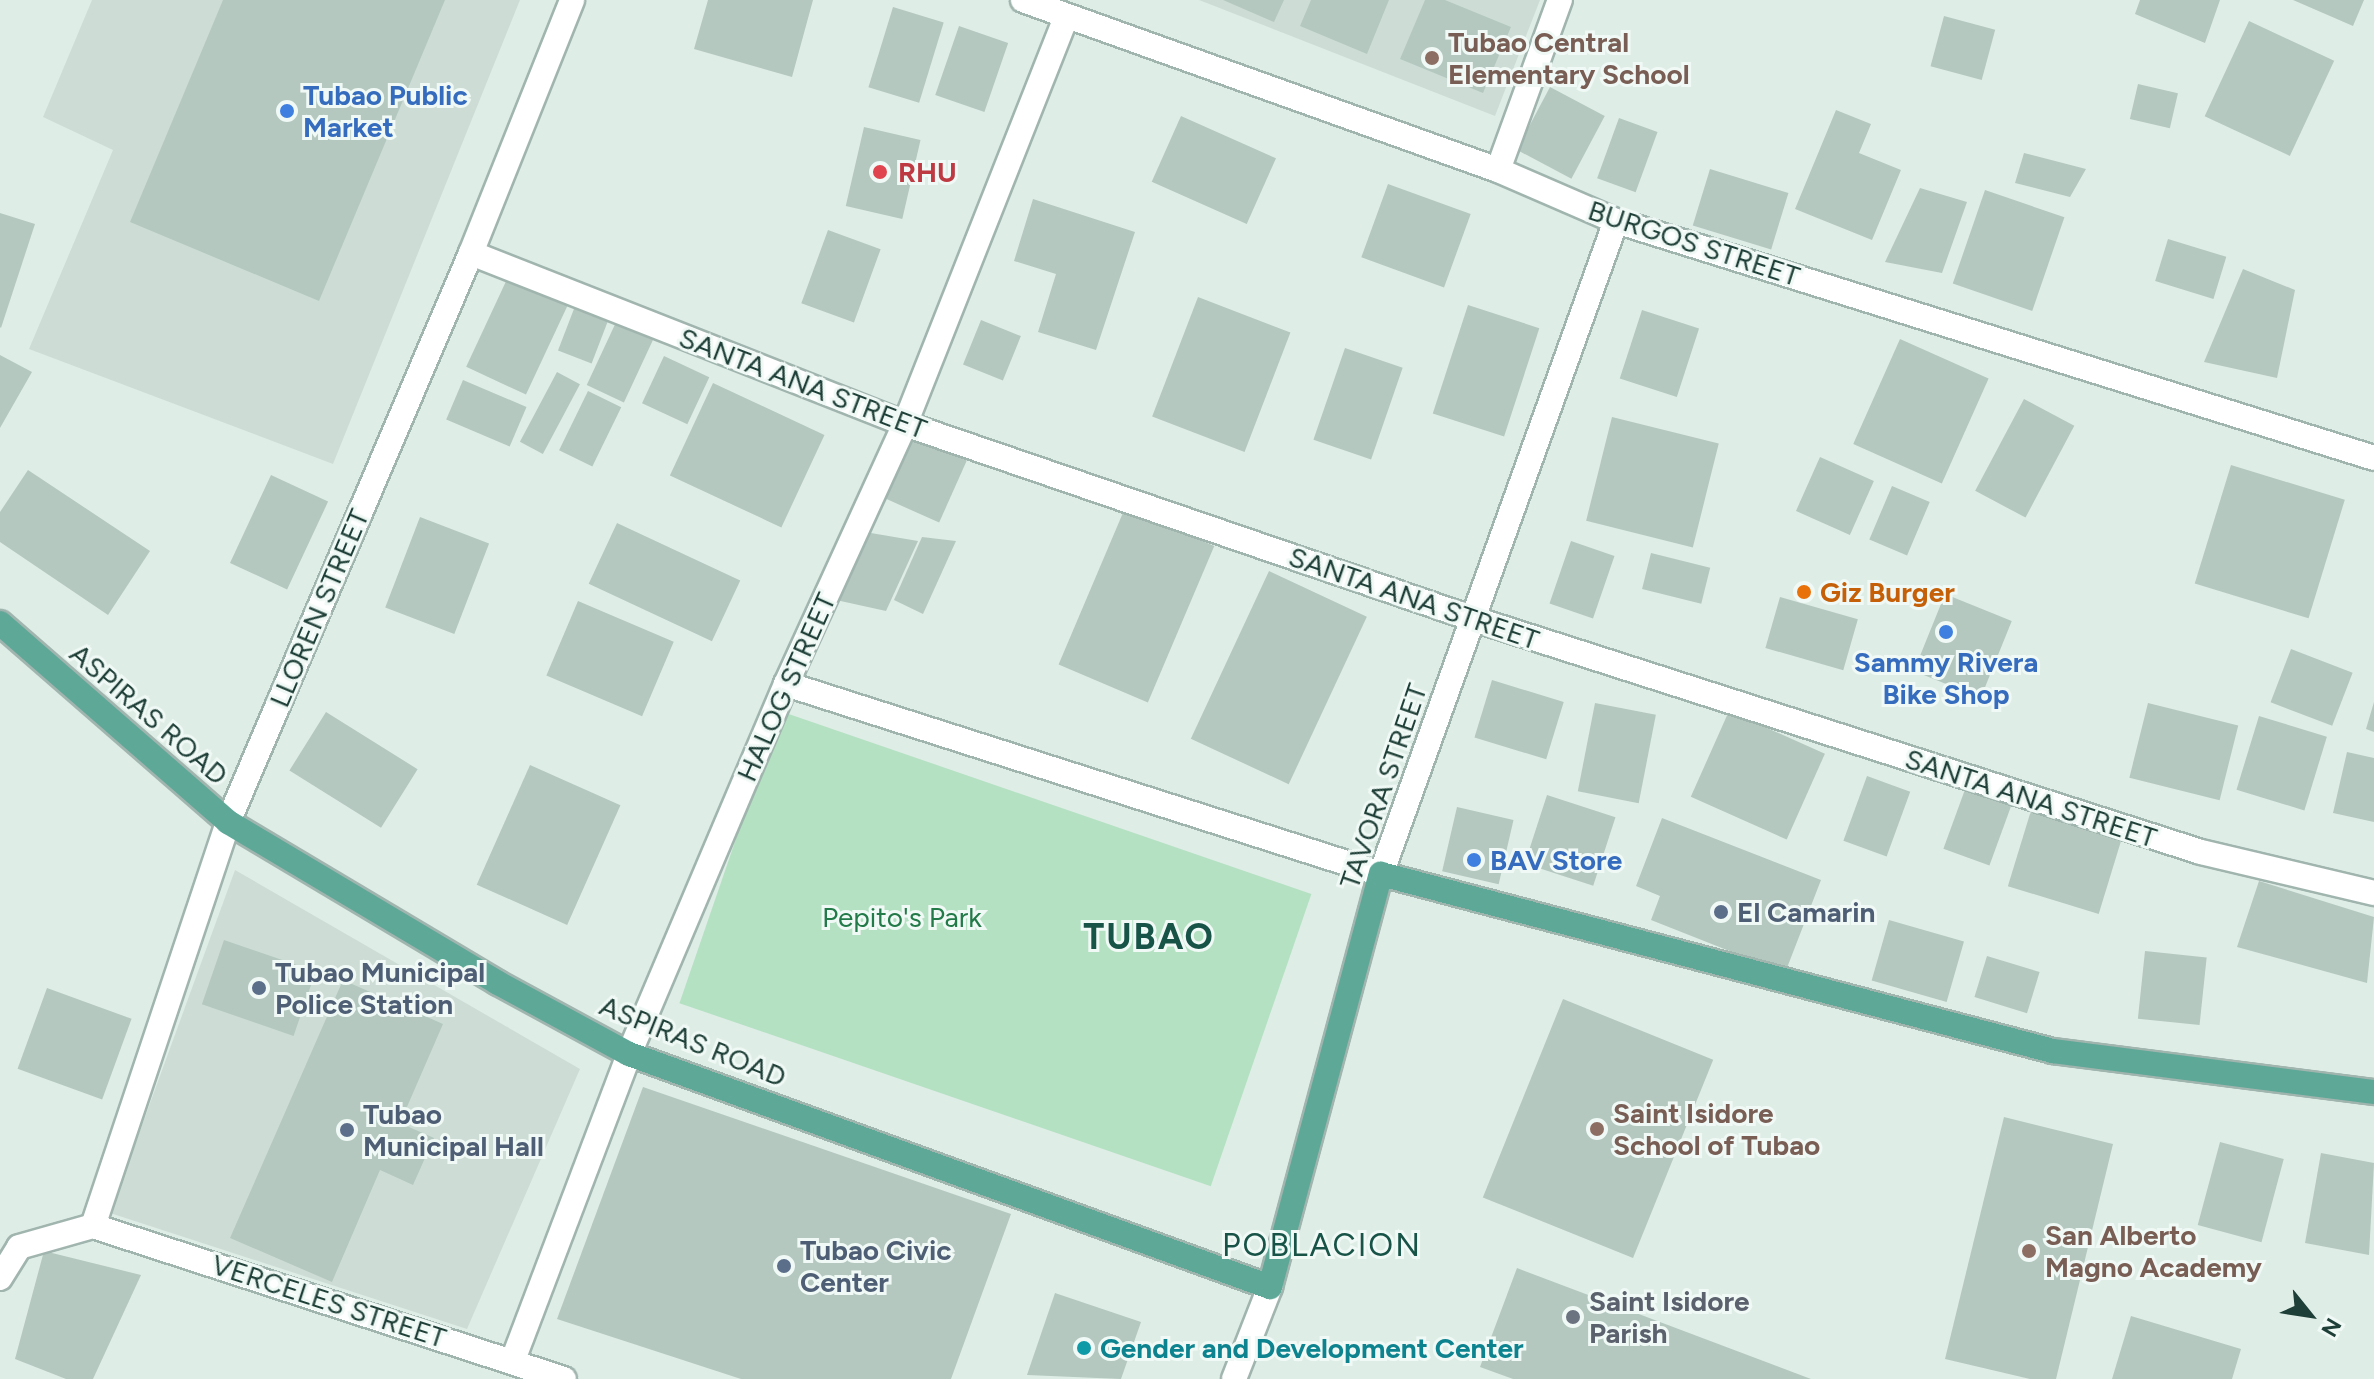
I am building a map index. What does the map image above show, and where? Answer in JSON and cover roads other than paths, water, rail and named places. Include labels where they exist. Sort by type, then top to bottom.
[{"type":"main road","name":"ASPIRAS ROAD","points":[[0,623],[228,822],[498,983],[629,1054],[1270,1287]]},
{"type":"main road","points":[[1381,874],[2053,1051],[2374,1092]]},
{"type":"main road","name":"TAVORA STREET","points":[[1270,1287],[1381,874]]},
{"type":"street","name":"LLOREN STREET","points":[[93,1226],[228,822],[471,253],[572,0]]},
{"type":"street","name":"BURGOS STREET","points":[[1023,0],[1498,170],[1616,221],[2374,458]]},
{"type":"street","points":[[1498,170],[1560,0]]},
{"type":"street","name":"HALOG STREET","points":[[513,1360],[629,1054],[786,684],[905,424],[1066,17]]},
{"type":"street","name":"TAVORA STREET","points":[[1381,874],[1616,221]]},
{"type":"street","name":"SANTA ANA STREET","points":[[471,253],[905,424],[1474,619],[2201,852],[2374,893]]},
{"type":"street","points":[[786,684],[1381,874]]},
{"type":"street","points":[[0,1278],[19,1247],[93,1226]]},
{"type":"street","name":"VERCELES STREET","points":[[93,1226],[564,1379]]},
{"type":"street","name":"TAVORA STREET","points":[[1234,1379],[1270,1287]]},
{"type":"place","name":"Tubao Central Elementary School","points":[[1432,58]]},
{"type":"place","name":"Tubao Public Market","points":[[287,111]]},
{"type":"place","name":"RHU","points":[[880,172]]},
{"type":"place","name":"Giz Burger","points":[[1804,592]]},
{"type":"place","name":"Sammy Rivera Bike Shop","points":[[1946,632]]},
{"type":"place","name":"BAV Store","points":[[1474,860]]},
{"type":"place","name":"El Camarin","points":[[1721,912]]},
{"type":"place","name":"Tubao Municipal Police Station","points":[[259,988]]},
{"type":"place","name":"Saint Isidore School of Tubao","points":[[1597,1129]]},
{"type":"place","name":"Tubao Municipal Hall","points":[[347,1130]]},
{"type":"place","name":"San Alberto Magno Academy","points":[[2029,1251]]},
{"type":"place","name":"Tubao Civic Center","points":[[784,1266]]},
{"type":"place","name":"Saint Isidore Parish","points":[[1573,1317]]},
{"type":"place","name":"Gender and Development Center","points":[[1084,1348]]},
{"type":"district","name":"TUBAO","points":[[1149,937]]},
{"type":"district","name":"POBLACION","points":[[1322,1245]]},
{"type":"park label","name":"Pepito's Park","points":[[902,917]]}]
